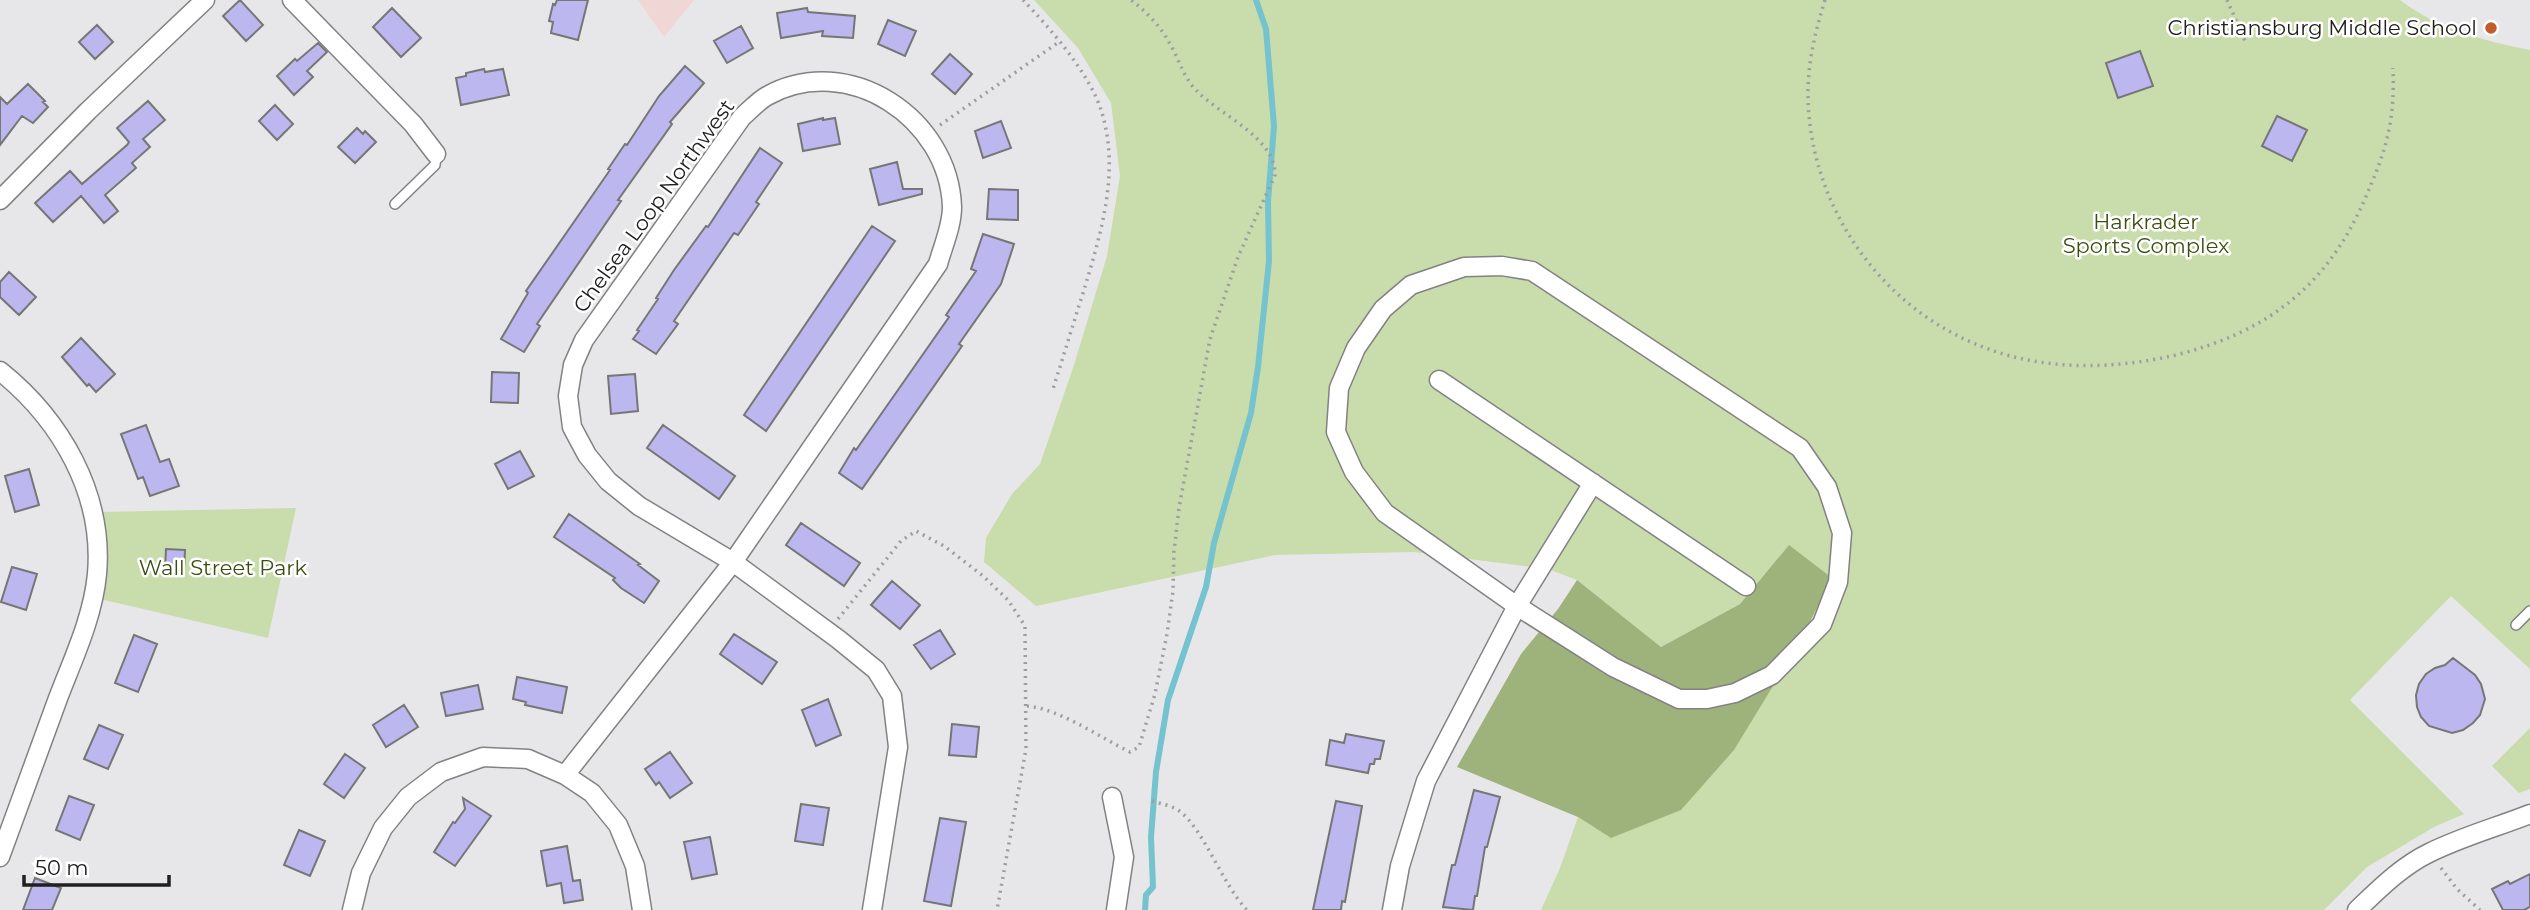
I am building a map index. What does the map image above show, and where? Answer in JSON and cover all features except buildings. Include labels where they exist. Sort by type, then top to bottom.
[{"type":"street","points":[[0,200],[88,111],[205,0]]},
{"type":"street","points":[[292,0],[413,124],[436,154]]},
{"type":"street","name":"Chelsea Loop Northwest","points":[[841,82],[865,88],[889,100],[911,116],[926,134],[940,159],[948,181],[952,209],[938,264],[733,562],[639,506],[608,481],[587,455],[572,427],[568,396],[573,365],[584,340],[742,117],[766,97],[792,86],[841,82]]},
{"type":"street","points":[[1502,266],[1532,271],[1800,448],[1827,487],[1842,533],[1838,582],[1822,624],[1772,675],[1735,693],[1707,699],[1678,699],[1613,667],[1517,606],[1385,513],[1354,472],[1336,432],[1339,388],[1356,348],[1383,309],[1411,285],[1464,267],[1502,266]]},
{"type":"street","points":[[0,371],[19,386],[49,418],[72,457],[90,500],[97,535],[97,576],[87,619],[0,857]]},
{"type":"street","points":[[1438,380],[1746,586]]},
{"type":"street","points":[[1392,910],[1400,866],[1426,780],[1517,606],[1593,483]]},
{"type":"street","points":[[565,775],[733,562],[876,670],[892,696],[898,747],[872,910]]},
{"type":"street","points":[[352,910],[361,873],[383,828],[408,797],[441,772],[484,757],[528,759],[565,775],[592,793],[618,825],[635,866],[642,910]]},
{"type":"street","points":[[1112,797],[1124,857],[1115,910]]},
{"type":"street","points":[[2357,910],[2393,876],[2430,852],[2530,814]]},
{"type":"lane","points":[[395,204],[435,166],[436,154]]},
{"type":"lane","points":[[2516,625],[2530,611]]},
{"type":"path","points":[[1023,0],[1059,42],[1096,97],[1106,130],[1110,168],[1099,238],[1052,392]]},
{"type":"path","points":[[1027,706],[1038,707],[1061,716],[1130,752],[1139,747],[1167,634],[1179,508],[1210,339],[1238,257],[1275,175],[1275,165],[1269,153],[1242,126],[1197,92],[1160,28],[1131,0]]},
{"type":"path","points":[[1825,0],[1811,57],[1808,88],[1810,120],[1815,155],[1826,187],[1859,252],[1883,280],[1912,307],[1942,328],[1979,346],[2040,361],[2115,365],[2156,359],[2238,335],[2272,317],[2313,280],[2329,262],[2350,230],[2381,163],[2390,134],[2395,101],[2393,68]]},
{"type":"path","points":[[2227,0],[2246,43]]},
{"type":"path","points":[[926,134],[1059,42]]},
{"type":"path","points":[[827,631],[901,541],[916,531],[923,533],[983,576],[1018,613],[1025,626],[1026,749],[997,910]]},
{"type":"path","points":[[1152,802],[1171,807],[1188,819],[1233,896],[1247,910]]},
{"type":"path","points":[[2430,852],[2457,889],[2480,910]]},
{"type":"shaded area","points":[[638,0],[694,0],[664,37]]},
{"type":"green space","name":"Harkrader Sports Complex","points":[[1034,0],[2400,0],[2446,26],[2479,38],[2530,50],[2530,669],[2451,596],[2350,700],[2464,814],[2434,827],[2367,867],[2324,910],[1541,910],[1560,868],[1578,817],[1611,838],[1789,545],[1740,604],[1661,647],[1577,580],[1548,569],[1414,552],[1275,555],[1036,606],[984,562],[986,538],[1012,494],[1040,464],[1107,256],[1120,176],[1111,103],[1078,48]]},
{"type":"green space","name":"Wall Street Park","points":[[296,508],[268,638],[100,599],[106,552],[102,512]]},
{"type":"green space","points":[[1789,545],[1832,578],[1798,645],[1734,750],[1681,810],[1611,838],[1578,817],[1457,767],[1521,654],[1558,609],[1577,580],[1661,647],[1740,604]]},
{"type":"green space","points":[[2530,728],[2530,789],[2519,793],[2492,766]]},
{"type":"waterway","points":[[1145,910],[1146,895],[1153,887],[1151,837],[1156,772],[1168,700],[1206,587],[1214,543],[1251,413],[1258,367],[1269,261],[1268,201],[1274,126],[1266,29],[1256,0]]},
{"type":"place","name":"Christiansburg Middle School","points":[[2491,28]]}]
